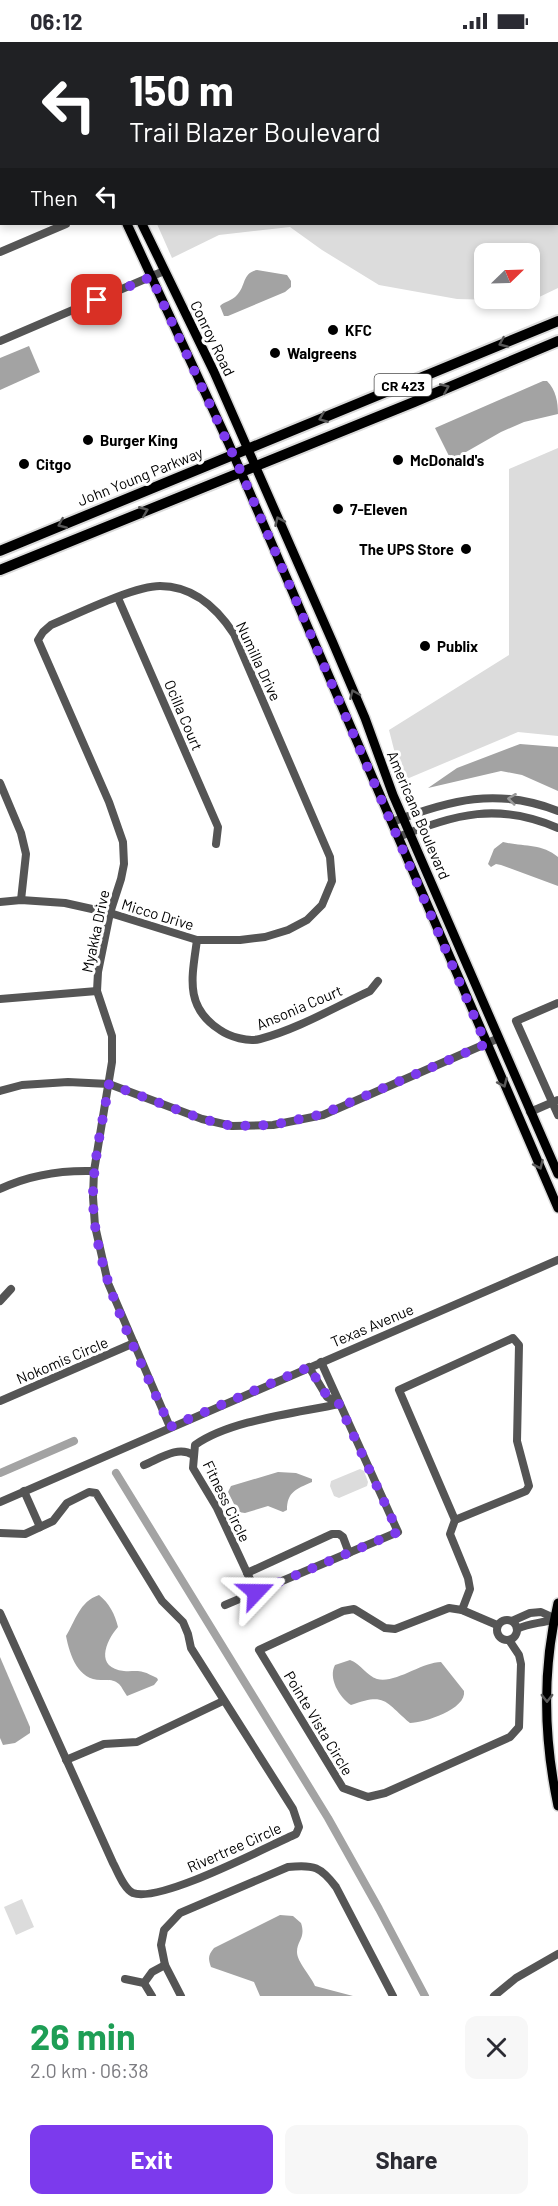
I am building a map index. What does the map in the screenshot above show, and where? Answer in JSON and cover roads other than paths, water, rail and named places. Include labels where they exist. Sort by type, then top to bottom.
[{"type":"highway","name":"John Young Parkway","points":[[0,551],[558,321]]},
{"type":"highway","points":[[526,354],[551,338],[558,321]]},
{"type":"highway","name":"CR 423","points":[[0,570],[558,340]]},
{"type":"main road","name":"Conroy Road","points":[[127,225],[241,472]]},
{"type":"main road","name":"Conroy Road","points":[[142,225],[214,372],[255,466]]},
{"type":"main road","name":"Americana Boulevard","points":[[255,466],[365,718],[403,818],[558,1174]]},
{"type":"main road","name":"Americana Boulevard","points":[[241,472],[558,1208]]},
{"type":"main road","points":[[308,627],[320,639],[333,643]]},
{"type":"main road","points":[[350,724],[365,718]]},
{"type":"main road","points":[[558,1603],[547,1675],[547,1727],[552,1778],[558,1806]]},
{"type":"street","points":[[0,252],[55,226]]},
{"type":"street","points":[[0,341],[164,271]]},
{"type":"street","name":"Numilla Drive","points":[[51,625],[137,590],[160,586],[188,592],[206,601],[222,615],[234,634],[330,857]]},
{"type":"street","name":"Ocilla Court","points":[[118,598],[218,827],[216,844]]},
{"type":"street","name":"Myakka Drive","points":[[51,625],[38,640],[109,802],[123,842],[124,864],[101,952],[98,991],[112,1036],[109,1084],[94,1171],[93,1197],[99,1250],[108,1283],[170,1427]]},
{"type":"street","points":[[0,783],[21,833],[26,854],[21,900]]},
{"type":"street","points":[[393,822],[442,804],[487,798],[529,801],[558,811]]},
{"type":"street","points":[[398,837],[466,814],[499,813],[523,817],[558,828]]},
{"type":"street","name":"Micco Drive","points":[[0,902],[21,900],[65,903],[197,940],[240,940],[265,937],[288,930],[307,920],[322,905],[332,881],[330,857]]},
{"type":"street","name":"Ansonia Court","points":[[197,940],[191,983],[198,1009],[209,1023],[227,1035],[258,1040],[370,991],[378,981]]},
{"type":"street","points":[[0,999],[98,991]]},
{"type":"street","points":[[558,1003],[516,1021],[555,1101],[558,1115]]},
{"type":"street","points":[[0,1091],[22,1085],[109,1084],[202,1119],[232,1126],[273,1125],[323,1114],[499,1038]]},
{"type":"street","points":[[531,1112],[555,1101]]},
{"type":"street","points":[[0,1189],[37,1176],[66,1170],[94,1171]]},
{"type":"street","name":"Texas Avenue","points":[[0,1502],[558,1260]]},
{"type":"street","points":[[0,1302],[11,1290]]},
{"type":"street","points":[[455,1520],[526,1491],[529,1486],[517,1441],[519,1345],[513,1338],[399,1390],[455,1520],[450,1534],[468,1578],[470,1589],[462,1610]]},
{"type":"street","name":"Nokomis Circle","points":[[0,1401],[134,1343]]},
{"type":"street","points":[[225,1605],[398,1532],[321,1362]]},
{"type":"street","points":[[309,1367],[327,1396],[339,1404]]},
{"type":"street","name":"Fitness Circle","points":[[256,1592],[217,1508],[193,1468],[195,1445],[206,1437],[228,1429],[339,1404]]},
{"type":"street","points":[[144,1465],[179,1450],[193,1455]]},
{"type":"street","points":[[24,1491],[40,1527]]},
{"type":"street","name":"Rivertree Circle","points":[[0,1533],[25,1534],[53,1521],[67,1503],[89,1492],[96,1493],[162,1601],[183,1622],[189,1634],[191,1648],[292,1809],[299,1827],[296,1834],[181,1885],[149,1894],[135,1894],[128,1890],[113,1863],[0,1613]]},
{"type":"street","points":[[247,1573],[332,1534],[339,1534],[343,1537],[349,1552]]},
{"type":"street","name":"Pointe Vista Circle","points":[[449,1608],[462,1610],[497,1625],[498,1635],[509,1640],[519,1655],[521,1664],[519,1727],[510,1737],[385,1793],[368,1797],[343,1788],[259,1650],[343,1611],[354,1609],[385,1628],[395,1629],[438,1610],[449,1608]]},
{"type":"street","points":[[497,1625],[505,1620],[512,1621],[530,1613],[541,1612],[556,1619]]},
{"type":"street","points":[[509,1640],[515,1637],[518,1629],[529,1623],[556,1619]]},
{"type":"street","points":[[512,1621],[518,1629]]},
{"type":"street","points":[[66,1760],[104,1744],[137,1742],[223,1701]]},
{"type":"street","points":[[181,1996],[165,1965],[161,1946],[164,1930],[180,1913],[288,1867],[304,1865],[324,1871],[336,1887],[393,1996]]},
{"type":"street","points":[[494,1996],[516,1978],[558,1954]]},
{"type":"street","points":[[144,1983],[152,1972],[165,1965]]},
{"type":"street","points":[[125,1979],[144,1983],[152,1996]]},
{"type":"waterway","points":[[0,1473],[74,1441]]},
{"type":"waterway","points":[[116,1473],[328,1818],[425,1996]]},
{"type":"place","name":"KFC","points":[[333,330]]},
{"type":"place","name":"Walgreens","points":[[275,353]]},
{"type":"place","name":"Burger King","points":[[88,440]]},
{"type":"place","name":"McDonald's","points":[[398,460]]},
{"type":"place","name":"Citgo","points":[[24,464]]},
{"type":"place","name":"7-Eleven","points":[[338,509]]},
{"type":"place","name":"The UPS Store","points":[[466,549]]},
{"type":"place","name":"Publix","points":[[425,646]]}]
